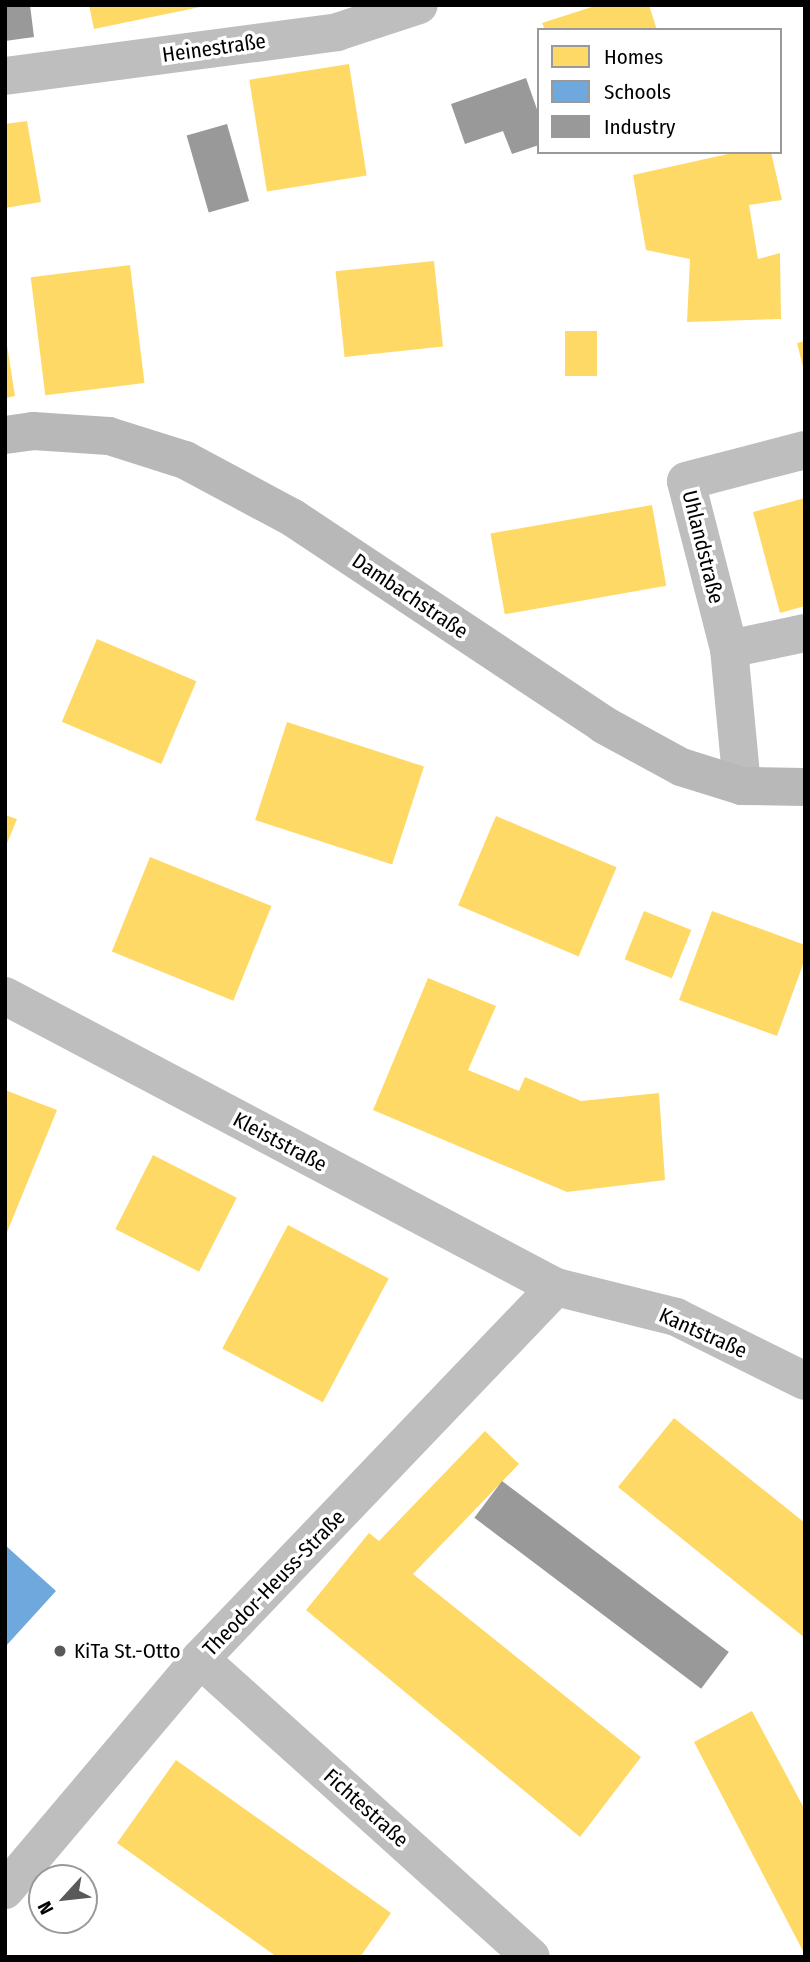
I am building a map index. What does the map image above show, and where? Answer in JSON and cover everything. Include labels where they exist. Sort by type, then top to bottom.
[{"type":"street","name":"Heinestraße","points":[[5,76],[337,32],[419,5]]},
{"type":"street","name":"Dambachstraße","points":[[5,435],[33,430],[110,436],[185,460],[293,517],[604,725],[681,767],[742,786],[805,788]]},
{"type":"street","name":"Uhlandstraße","points":[[742,786],[729,649],[686,481],[805,450]]},
{"type":"street","points":[[729,649],[805,633]]},
{"type":"street","name":"Kleiststraße","points":[[5,996],[555,1287]]},
{"type":"street","name":"Kantstraße","points":[[555,1287],[676,1317],[805,1381]]},
{"type":"street","name":"Theodor-Heuss-Straße","points":[[5,1890],[200,1659],[555,1287]]},
{"type":"street","name":"Fichtestraße","points":[[200,1659],[531,1957]]},
{"type":"building: Homes","points":[[89,5],[205,5],[205,6],[94,29]]},
{"type":"building: Homes","points":[[598,5],[649,5],[656,28],[544,28],[542,23]]},
{"type":"building: Homes","points":[[349,64],[367,176],[267,191],[249,80]]},
{"type":"building: Homes","points":[[27,121],[41,202],[5,208],[5,124]]},
{"type":"building: Homes","points":[[728,154],[771,154],[782,200],[749,205],[758,259],[780,253],[781,319],[687,322],[690,259],[646,250],[633,175]]},
{"type":"building: Homes","points":[[434,261],[443,347],[345,357],[336,271]]},
{"type":"building: Homes","points":[[130,265],[145,383],[45,395],[31,277]]},
{"type":"building: Homes","points":[[565,331],[597,331],[597,376],[565,376]]},
{"type":"building: Homes","points":[[5,333],[15,396],[5,398]]},
{"type":"building: Homes","points":[[805,341],[805,371],[804,371],[797,343]]},
{"type":"building: Homes","points":[[805,498],[805,606],[780,613],[753,512]]},
{"type":"building: Homes","points":[[652,505],[666,586],[505,614],[490,533]]},
{"type":"building: Homes","points":[[97,639],[196,681],[161,764],[62,722]]},
{"type":"building: Homes","points":[[287,722],[424,766],[392,864],[255,820]]},
{"type":"building: Homes","points":[[5,815],[17,819],[5,848]]},
{"type":"building: Homes","points":[[496,816],[617,867],[579,956],[458,905]]},
{"type":"building: Homes","points":[[150,857],[271,906],[233,1001],[112,952]]},
{"type":"building: Homes","points":[[644,911],[691,930],[672,978],[625,959]]},
{"type":"building: Homes","points":[[712,911],[805,945],[805,959],[777,1036],[679,1000]]},
{"type":"building: Homes","points":[[428,978],[496,1006],[468,1070],[519,1091],[525,1077],[581,1101],[659,1093],[665,1180],[567,1192],[373,1110]]},
{"type":"building: Homes","points":[[5,1090],[57,1110],[5,1237]]},
{"type":"building: Homes","points":[[153,1155],[237,1198],[199,1272],[115,1229]]},
{"type":"building: Homes","points":[[288,1225],[389,1279],[323,1402],[222,1349]]},
{"type":"building: Homes","points":[[674,1418],[805,1523],[805,1638],[618,1487]]},
{"type":"building: Homes","points":[[485,1431],[519,1464],[413,1574],[641,1757],[580,1837],[306,1610],[369,1533],[379,1541]]},
{"type":"building: Homes","points":[[752,1711],[805,1810],[805,1955],[694,1742]]},
{"type":"building: Homes","points":[[176,1760],[391,1913],[360,1957],[277,1957],[117,1843]]},
{"type":"building: Schools","points":[[5,1545],[56,1591],[5,1647]]},
{"type":"building: Industry","points":[[5,5],[30,5],[34,37],[5,41]]},
{"type":"building: Industry","points":[[526,78],[537,109],[537,146],[512,154],[503,131],[465,144],[451,104]]},
{"type":"building: Industry","points":[[227,124],[249,201],[209,212],[187,136]]},
{"type":"building: Industry","points":[[502,1481],[729,1652],[701,1689],[474,1518]]},
{"type":"place","name":"KiTa St.-Otto","points":[[60,1651]]}]
